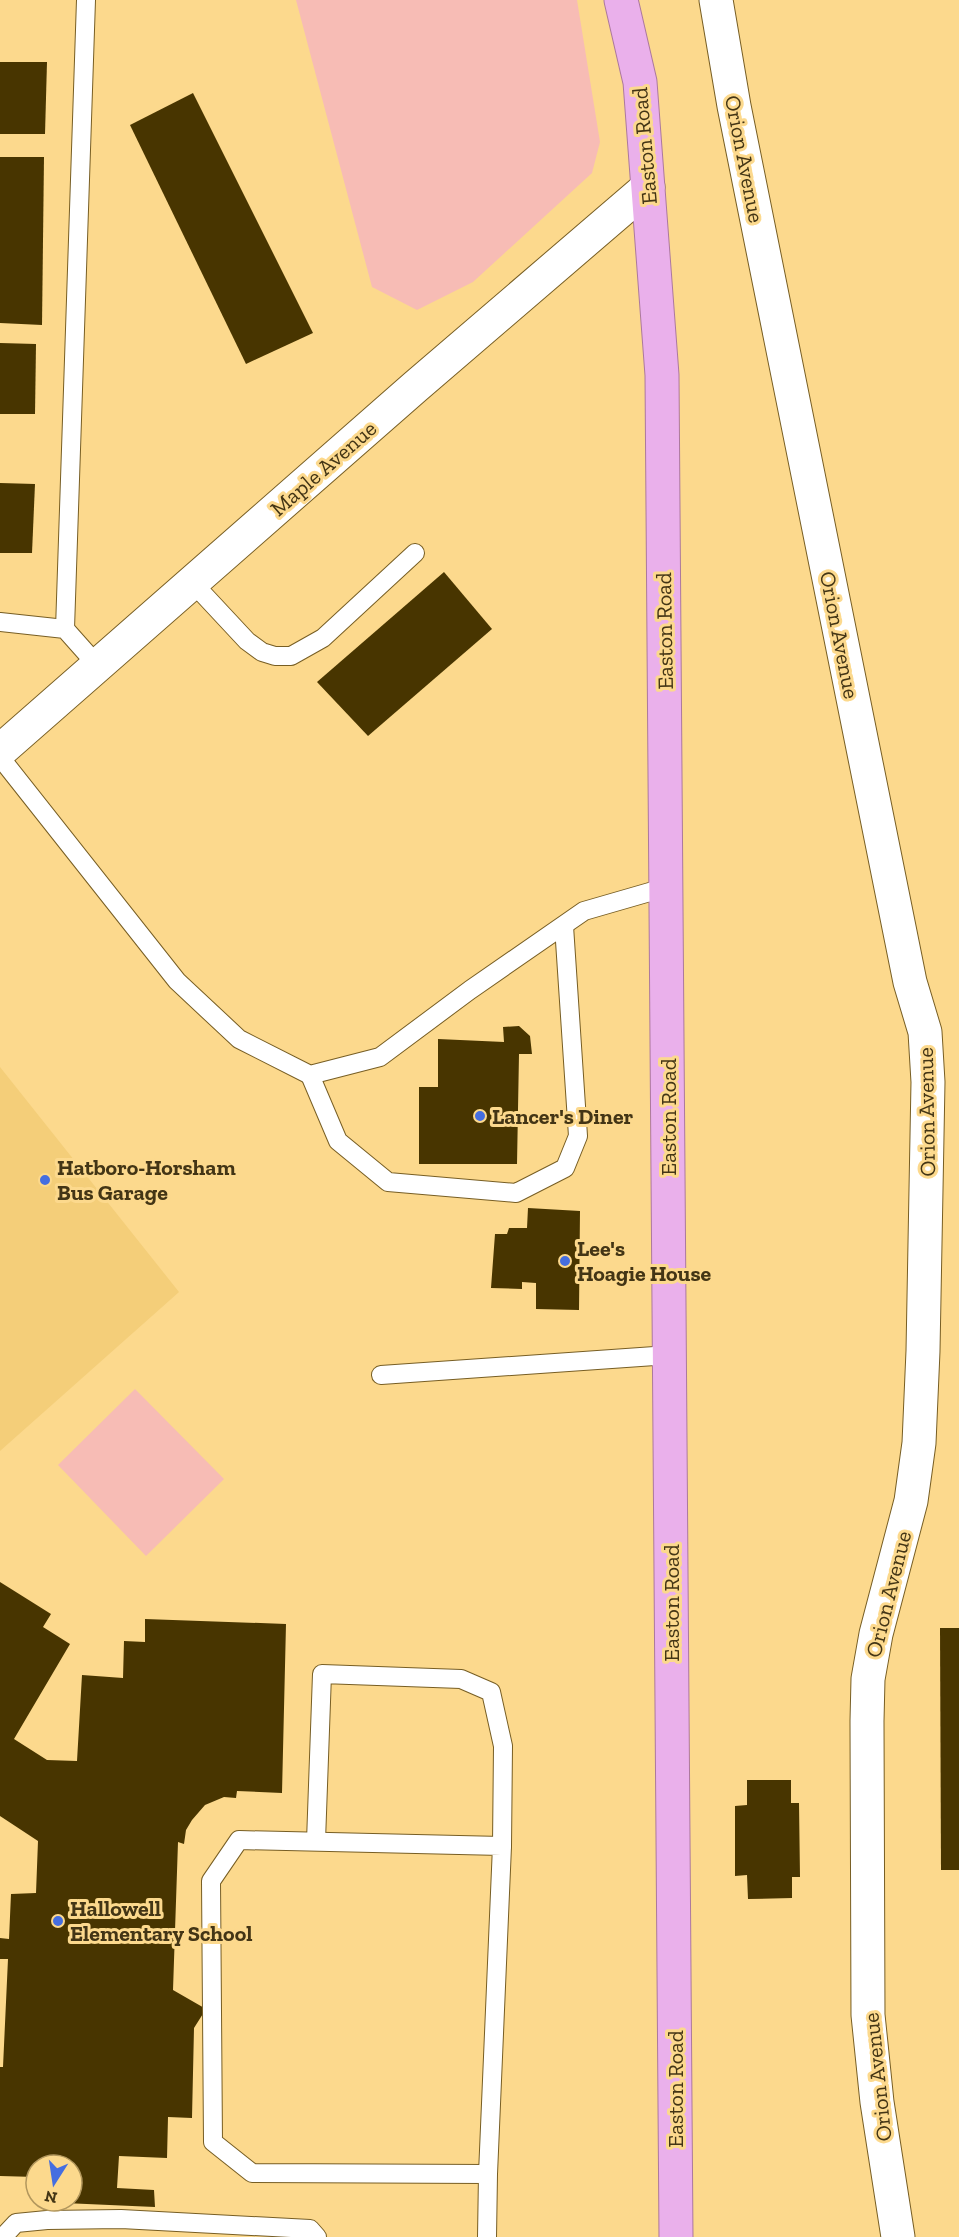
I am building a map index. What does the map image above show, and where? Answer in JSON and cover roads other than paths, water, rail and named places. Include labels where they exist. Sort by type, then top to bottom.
[{"type":"highway","name":"Easton Road","points":[[621,0],[640,82],[662,375],[676,2237]]},
{"type":"street","name":"Orion Avenue","points":[[716,0],[736,118],[908,971],[924,1032],[928,1082],[919,1443],[911,1501],[876,1634],[868,1679],[867,1721],[868,2015],[877,2102],[898,2237]]},
{"type":"street","name":"Maple Avenue","points":[[0,751],[415,387],[648,187]]},
{"type":"lane","points":[[65,629],[86,0]]},
{"type":"lane","points":[[192,582],[247,641],[262,652],[275,656],[291,656],[323,638],[415,553]]},
{"type":"lane","points":[[0,622],[65,629],[98,665]]},
{"type":"lane","points":[[0,757],[177,981],[239,1039],[310,1075],[338,1140],[387,1182],[516,1193],[565,1168],[578,1136],[564,926]]},
{"type":"lane","points":[[310,1075],[380,1057],[470,990],[584,911],[667,887]]},
{"type":"lane","points":[[381,1374],[669,1355]]},
{"type":"lane","points":[[316,1841],[322,1674],[461,1679],[491,1692],[503,1746],[502,1846],[487,2237]]},
{"type":"lane","points":[[488,2174],[252,2173],[213,2142],[211,1881],[239,1840],[502,1846]]},
{"type":"lane","points":[[3,2237],[16,2223],[47,2220],[121,2219],[310,2229],[317,2237]]},
{"type":"place","name":"Lancer's Diner","points":[[480,1116]]},
{"type":"place","name":"Hatboro-Horsham Bus Garage","points":[[45,1180]]},
{"type":"place","name":"Lee's Hoagie House","points":[[565,1261]]},
{"type":"place","name":"Hallowell Elementary School","points":[[58,1921]]}]
